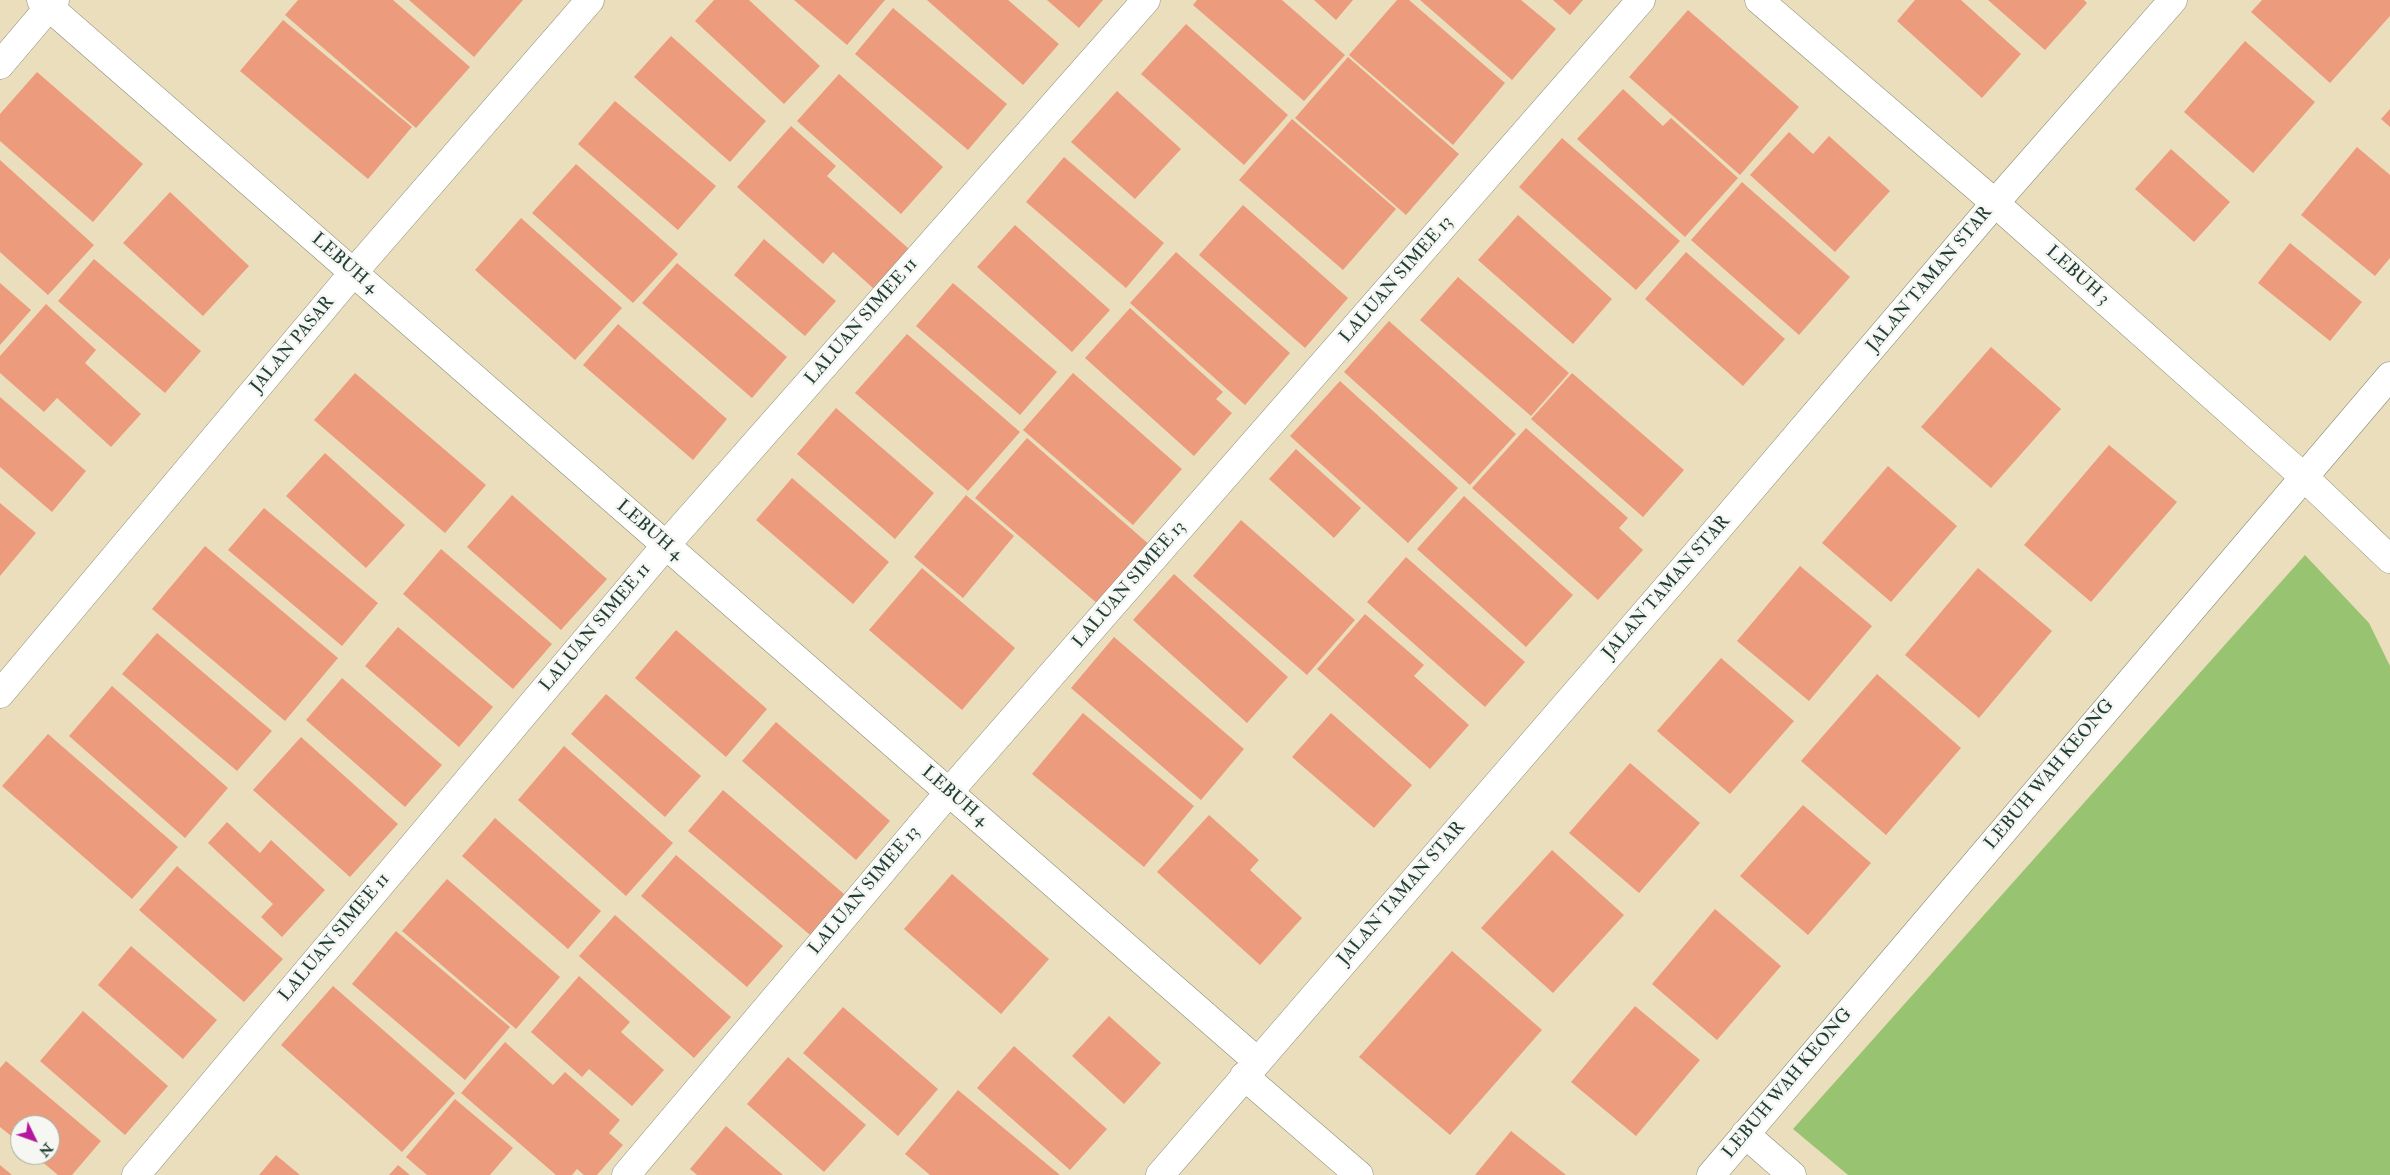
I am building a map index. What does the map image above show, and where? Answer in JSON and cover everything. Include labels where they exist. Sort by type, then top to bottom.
[{"type":"street","name":"JALAN PASAR","points":[[0,694],[353,273],[590,0]]},
{"type":"street","name":"LALUAN SIMEE 11","points":[[136,1175],[666,545],[1146,0]]},
{"type":"street","name":"LALUAN SIMEE 13","points":[[626,1175],[949,792],[1641,0]]},
{"type":"street","name":"LEBUH 3","points":[[1759,0],[1995,203],[2304,478],[2390,559]]},
{"type":"street","name":"JALAN TAMAN STAR","points":[[1160,1175],[1250,1068],[1703,546],[1995,203],[2173,0]]},
{"type":"street","name":"LEBUH 4","points":[[49,2],[353,273],[949,792],[1250,1068],[1359,1175]]},
{"type":"street","points":[[0,65],[49,2]]},
{"type":"street","name":"LEBUH WAH KEONG","points":[[1711,1175],[2390,376]]},
{"type":"street","points":[[1745,1134],[1792,1175]]},
{"type":"green space","points":[[2305,555],[2369,623],[2390,666],[2390,1175],[1848,1175],[1793,1129]]},
{"type":"building","points":[[298,0],[393,0],[470,67],[416,128],[285,15]]},
{"type":"building","points":[[409,0],[523,0],[474,57]]},
{"type":"building","points":[[714,0],[749,0],[820,66],[784,104],[695,21]]},
{"type":"building","points":[[794,0],[885,0],[847,45]]},
{"type":"building","points":[[927,0],[1008,0],[1059,44],[1023,85]]},
{"type":"building","points":[[1047,0],[1103,0],[1079,28]]},
{"type":"building","points":[[1197,0],[1282,0],[1345,55],[1304,101],[1193,5]]},
{"type":"building","points":[[1314,0],[1353,0],[1336,20]]},
{"type":"building","points":[[1397,0],[1409,0],[1505,83],[1453,145],[1349,55]]},
{"type":"building","points":[[1420,0],[1521,0],[1556,29],[1512,80]]},
{"type":"building","points":[[1553,0],[1583,0],[1570,15]]},
{"type":"building","points":[[1915,0],[1961,0],[2021,54],[1982,98],[1897,21]]},
{"type":"building","points":[[1988,0],[2084,0],[2087,3],[2045,50]]},
{"type":"building","points":[[2262,0],[2390,0],[2390,16],[2330,83],[2251,12]]},
{"type":"building","points":[[893,8],[1007,104],[968,150],[855,54]]},
{"type":"building","points":[[1688,10],[1799,107],[1740,175],[1629,77]]},
{"type":"building","points":[[283,20],[412,127],[368,179],[240,71]]},
{"type":"building","points":[[1186,24],[1288,115],[1244,165],[1141,74]]},
{"type":"building","points":[[671,36],[766,121],[730,162],[634,77]]},
{"type":"building","points":[[2245,41],[2315,102],[2253,173],[2184,112]]},
{"type":"building","points":[[1348,57],[1459,154],[1406,215],[1295,118]]},
{"type":"building","points":[[37,72],[143,164],[93,222],[0,141],[0,114]]},
{"type":"building","points":[[839,74],[943,167],[901,214],[797,121]]},
{"type":"building","points":[[1623,89],[1663,126],[1671,118],[1738,178],[1685,237],[1577,139]]},
{"type":"building","points":[[1117,91],[1181,149],[1135,199],[1071,142]]},
{"type":"building","points":[[615,101],[716,186],[678,230],[578,144]]},
{"type":"building","points":[[2390,109],[2390,127],[2381,119]]},
{"type":"building","points":[[1292,119],[1396,209],[1343,270],[1239,180]]},
{"type":"building","points":[[791,126],[836,166],[827,176],[909,249],[874,289],[833,252],[823,264],[737,187]]},
{"type":"building","points":[[1789,132],[1813,154],[1829,136],[1890,191],[1835,252],[1750,175]]},
{"type":"building","points":[[1562,138],[1680,241],[1636,290],[1519,187]]},
{"type":"building","points":[[2357,147],[2390,175],[2390,258],[2375,276],[2301,215]]},
{"type":"building","points":[[2171,149],[2230,202],[2194,242],[2135,189]]},
{"type":"building","points":[[1064,157],[1164,243],[1126,288],[1026,202]]},
{"type":"building","points":[[0,160],[94,245],[48,295],[0,252]]},
{"type":"building","points":[[576,164],[678,254],[633,303],[532,213]]},
{"type":"building","points":[[1742,182],[1850,277],[1799,335],[1691,240]]},
{"type":"building","points":[[170,192],[249,266],[203,316],[123,243]]},
{"type":"building","points":[[1243,205],[1348,298],[1305,348],[1199,255]]},
{"type":"building","points":[[1518,215],[1612,299],[1573,344],[1478,260]]},
{"type":"building","points":[[521,218],[622,308],[575,360],[475,270]]},
{"type":"building","points":[[1015,225],[1110,310],[1072,352],[977,267]]},
{"type":"building","points":[[764,239],[836,301],[805,336],[734,275]]},
{"type":"building","points":[[2290,243],[2362,302],[2330,341],[2258,283]]},
{"type":"building","points":[[1176,252],[1290,353],[1245,405],[1130,303]]},
{"type":"building","points":[[1686,252],[1785,339],[1743,386],[1645,299]]},
{"type":"building","points":[[94,259],[201,351],[165,393],[58,301]]},
{"type":"building","points":[[677,263],[787,357],[752,398],[642,303]]},
{"type":"building","points":[[1458,277],[1569,373],[1531,416],[1420,320]]},
{"type":"building","points":[[0,283],[31,310],[0,345]]},
{"type":"building","points":[[953,283],[1057,372],[1020,415],[916,326]]},
{"type":"building","points":[[46,304],[96,350],[85,363],[141,414],[111,447],[57,398],[44,412],[0,373],[0,356]]},
{"type":"building","points":[[1130,308],[1223,392],[1216,399],[1232,413],[1194,456],[1085,358]]},
{"type":"building","points":[[1389,321],[1516,434],[1470,485],[1344,372]]},
{"type":"building","points":[[618,324],[727,419],[693,460],[583,365]]},
{"type":"building","points":[[907,334],[1020,432],[968,491],[855,393]]},
{"type":"building","points":[[1991,347],[2061,409],[1991,488],[1921,427]]},
{"type":"building","points":[[355,373],[486,485],[445,533],[314,420]]},
{"type":"building","points":[[1073,373],[1182,469],[1133,525],[1023,430]]},
{"type":"building","points":[[1572,373],[1684,470],[1643,517],[1531,419]]},
{"type":"building","points":[[1340,381],[1458,488],[1408,543],[1290,436]]},
{"type":"building","points":[[0,397],[86,471],[52,512],[0,467]]},
{"type":"building","points":[[836,408],[934,493],[895,539],[797,454]]},
{"type":"building","points":[[1526,428],[1628,518],[1619,528],[1643,550],[1598,600],[1472,488]]},
{"type":"building","points":[[1027,438],[1151,546],[1099,605],[975,498]]},
{"type":"building","points":[[2109,445],[2177,502],[2091,602],[2024,545]]},
{"type":"building","points":[[1296,449],[1361,508],[1334,538],[1269,479]]},
{"type":"building","points":[[325,453],[405,525],[366,568],[286,496]]},
{"type":"building","points":[[1888,466],[1957,526],[1891,602],[1822,543]]},
{"type":"building","points":[[792,478],[889,562],[853,604],[756,520]]},
{"type":"building","points":[[512,495],[607,579],[561,630],[467,547]]},
{"type":"building","points":[[966,495],[1014,536],[963,598],[914,557]]},
{"type":"building","points":[[1464,496],[1573,595],[1526,647],[1417,549]]},
{"type":"building","points":[[0,503],[36,533],[0,576]]},
{"type":"building","points":[[264,508],[378,603],[342,646],[228,550]]},
{"type":"building","points":[[1241,520],[1355,620],[1307,675],[1193,576]]},
{"type":"building","points":[[205,546],[338,658],[285,721],[152,609]]},
{"type":"building","points":[[441,549],[552,644],[513,689],[403,594]]},
{"type":"building","points":[[1406,557],[1525,662],[1485,707],[1367,602]]},
{"type":"building","points":[[1800,566],[1872,626],[1809,701],[1737,641]]},
{"type":"building","points":[[922,568],[1015,648],[962,710],[869,630]]},
{"type":"building","points":[[1978,568],[2052,631],[1979,718],[1905,655]]},
{"type":"building","points":[[1174,574],[1288,677],[1247,723],[1133,620]]},
{"type":"building","points":[[1365,614],[1424,665],[1414,676],[1469,725],[1430,769],[1317,669]]},
{"type":"building","points":[[398,627],[493,707],[459,747],[365,666]]},
{"type":"building","points":[[676,630],[767,709],[726,757],[635,678]]},
{"type":"building","points":[[157,633],[272,731],[237,771],[122,674]]},
{"type":"building","points":[[1114,637],[1244,749],[1201,800],[1071,688]]},
{"type":"building","points":[[1721,658],[1794,721],[1730,794],[1657,731]]},
{"type":"building","points":[[1877,674],[1961,748],[1886,835],[1801,761]]},
{"type":"building","points":[[342,678],[442,765],[405,807],[306,720]]},
{"type":"building","points":[[112,686],[228,788],[185,838],[69,736]]},
{"type":"building","points":[[606,694],[701,776],[665,817],[571,734]]},
{"type":"building","points":[[1083,713],[1194,806],[1144,867],[1032,774]]},
{"type":"building","points":[[1331,713],[1412,785],[1374,828],[1292,757]]},
{"type":"building","points":[[776,722],[890,821],[856,860],[742,761]]},
{"type":"building","points":[[48,734],[178,847],[132,899],[2,786]]},
{"type":"building","points":[[301,737],[398,824],[350,877],[253,790]]},
{"type":"building","points":[[564,746],[673,843],[626,896],[518,800]]},
{"type":"building","points":[[1630,763],[1700,823],[1639,893],[1569,833]]},
{"type":"building","points":[[723,790],[851,900],[816,940],[688,831]]},
{"type":"building","points":[[1803,805],[1871,863],[1808,935],[1740,876]]},
{"type":"building","points":[[1209,815],[1259,860],[1250,870],[1302,918],[1260,965],[1157,872]]},
{"type":"building","points":[[495,818],[601,911],[568,949],[462,856]]},
{"type":"building","points":[[227,822],[260,853],[271,840],[325,890],[282,937],[261,917],[273,904],[208,843]]},
{"type":"building","points":[[1552,850],[1624,915],[1553,993],[1481,928]]},
{"type":"building","points":[[676,855],[783,946],[747,987],[641,896]]},
{"type":"building","points":[[177,866],[283,959],[244,1002],[139,910]]},
{"type":"building","points":[[952,874],[1049,959],[1001,1014],[904,929]]},
{"type":"building","points":[[447,879],[560,977],[516,1029],[402,931]]},
{"type":"building","points":[[1715,909],[1781,966],[1717,1040],[1652,984]]},
{"type":"building","points":[[615,915],[731,1017],[694,1058],[579,956]]},
{"type":"building","points":[[396,931],[510,1027],[465,1080],[352,984]]},
{"type":"building","points":[[131,946],[217,1020],[183,1059],[98,985]]},
{"type":"building","points":[[1452,951],[1542,1030],[1450,1135],[1359,1057]]},
{"type":"building","points":[[579,976],[630,1022],[621,1032],[664,1070],[632,1106],[589,1069],[582,1077],[531,1032]]},
{"type":"building","points":[[333,986],[455,1093],[402,1152],[281,1045]]},
{"type":"building","points":[[1635,1006],[1700,1060],[1636,1136],[1571,1082]]},
{"type":"building","points":[[843,1007],[938,1089],[898,1136],[803,1053]]},
{"type":"building","points":[[83,1011],[168,1086],[125,1135],[40,1061]]},
{"type":"building","points":[[1109,1016],[1161,1063],[1124,1104],[1072,1056]]},
{"type":"building","points":[[505,1042],[553,1085],[565,1072],[620,1120],[609,1133],[623,1145],[597,1175],[584,1175],[577,1169],[572,1175],[556,1175],[461,1093]]},
{"type":"building","points":[[1014,1046],[1107,1129],[1070,1170],[977,1088]]},
{"type":"building","points":[[788,1057],[866,1125],[824,1172],[747,1104]]},
{"type":"building","points":[[6,1061],[101,1141],[72,1175],[58,1175],[46,1165],[60,1165],[60,1115],[10,1115],[10,1135],[0,1127],[0,1068]]},
{"type":"building","points":[[958,1090],[1060,1175],[930,1175],[905,1154]]},
{"type":"building","points":[[455,1099],[513,1148],[490,1175],[427,1175],[406,1157]]},
{"type":"building","points":[[726,1126],[783,1175],[697,1175],[690,1169]]},
{"type":"building","points":[[1511,1131],[1566,1175],[1475,1175]]},
{"type":"building","points":[[276,1155],[300,1175],[259,1175]]},
{"type":"building","points":[[0,1165],[12,1175],[0,1175]]},
{"type":"building","points":[[398,1165],[410,1175],[389,1175]]}]
